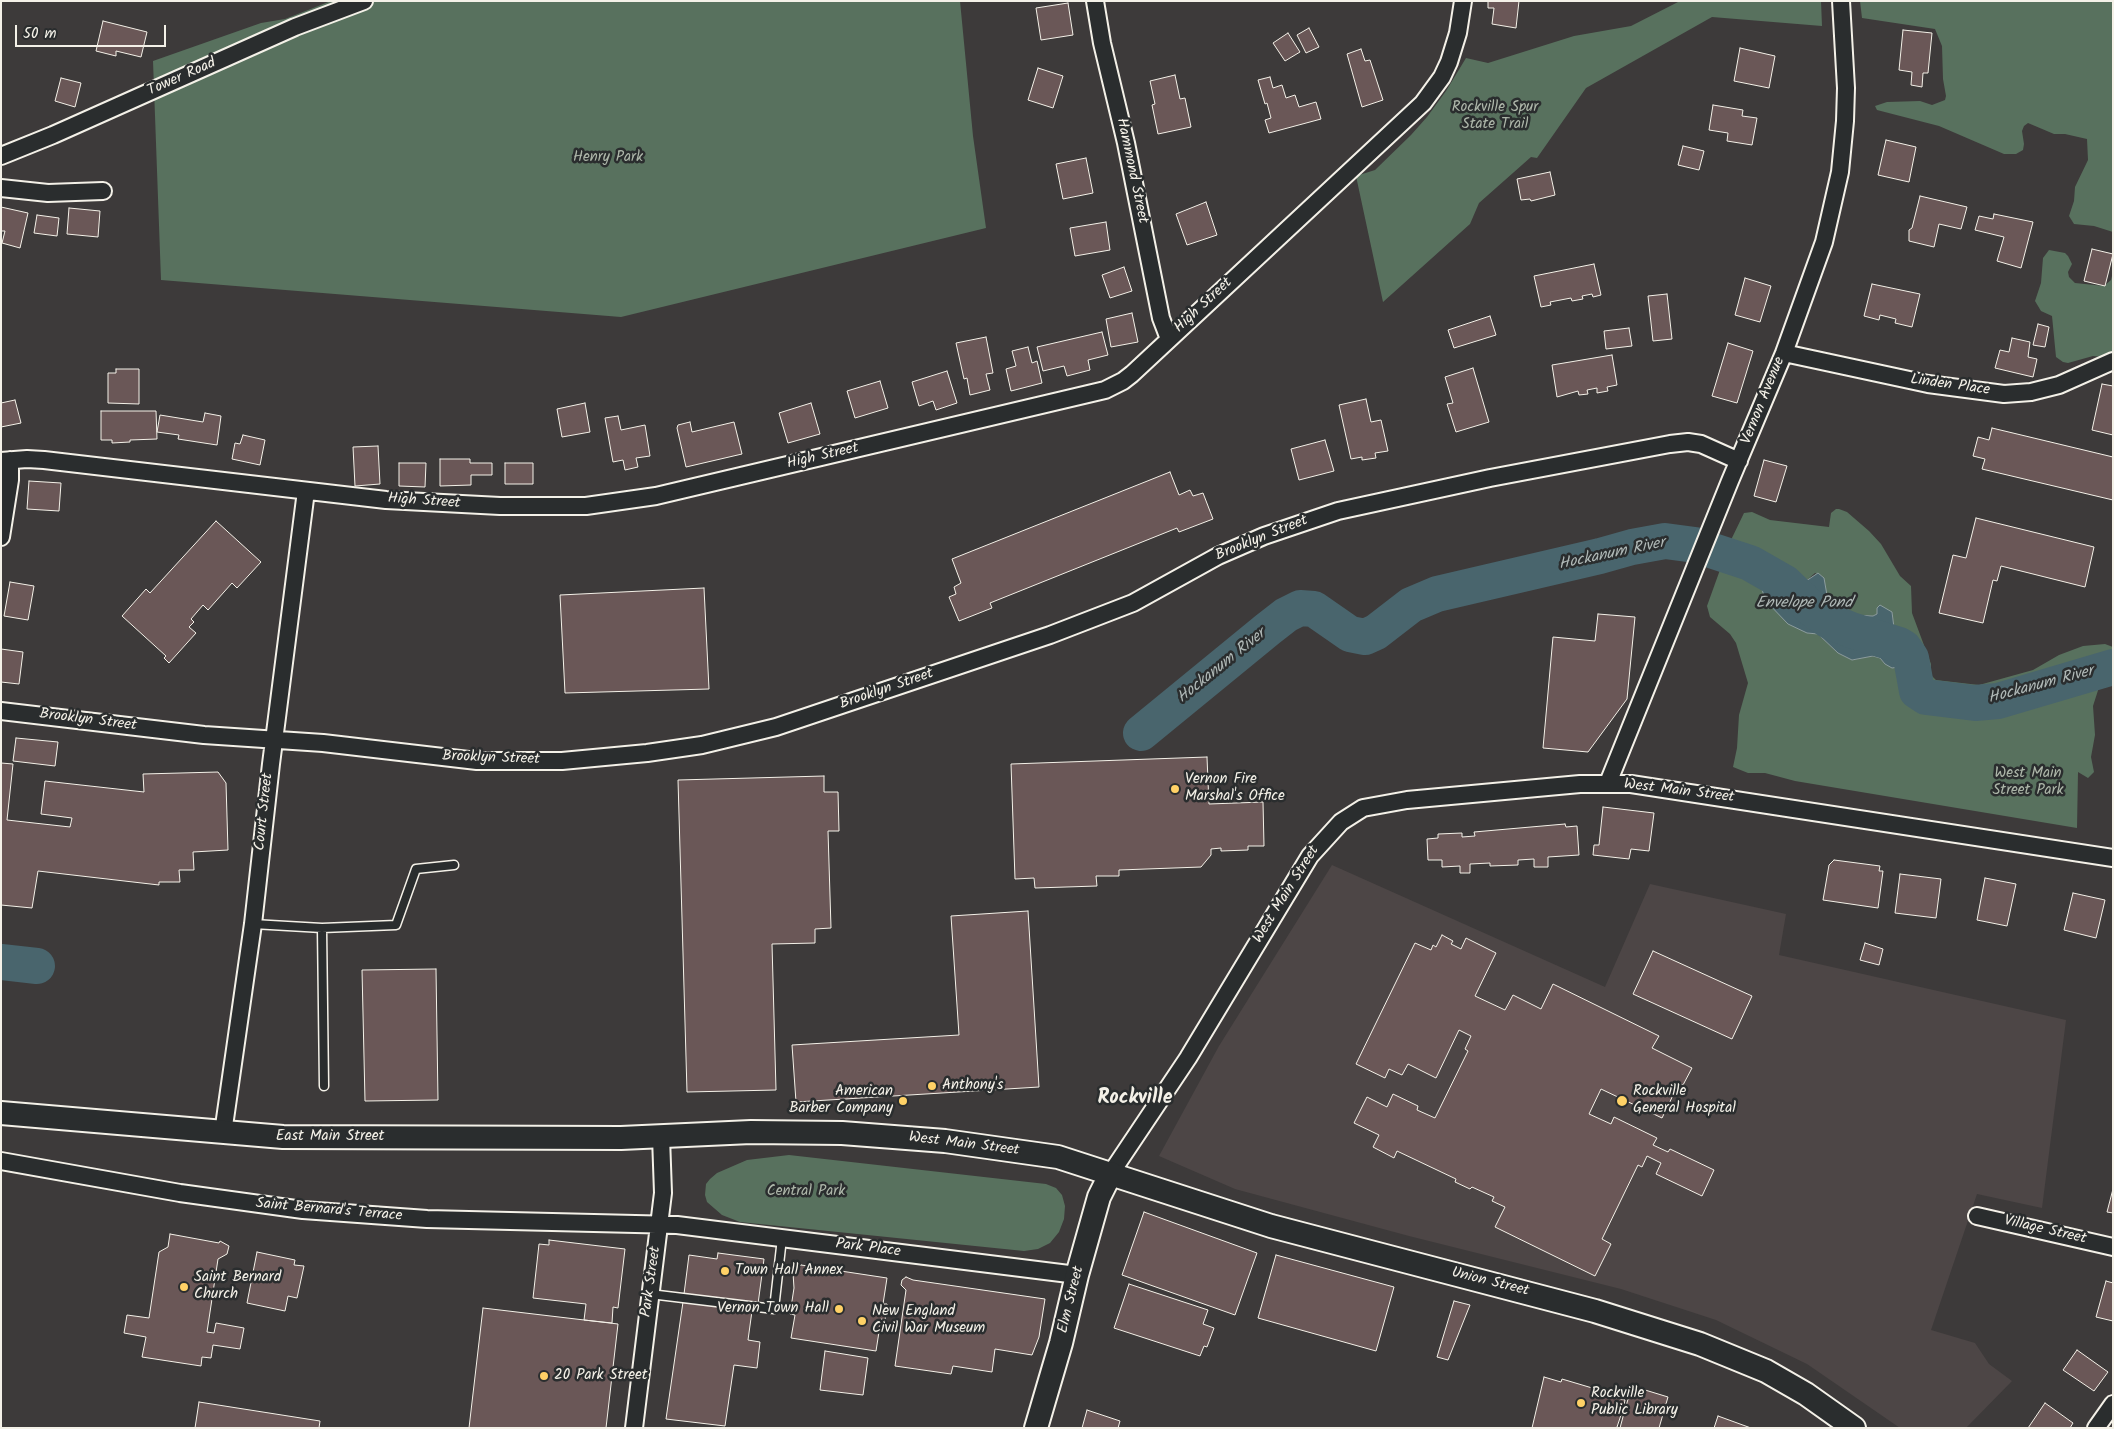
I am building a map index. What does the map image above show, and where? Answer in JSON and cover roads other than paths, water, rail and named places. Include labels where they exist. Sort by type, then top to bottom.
[{"type":"main road","name":"East Main Street","points":[[1,1113],[223,1133],[303,1138],[660,1137]]},
{"type":"main road","name":"West Main Street","points":[[660,1137],[779,1132],[882,1136],[945,1141],[1058,1157],[1111,1173]]},
{"type":"main road","name":"Elm Street","points":[[1036,1428],[1061,1343],[1077,1275],[1099,1197],[1111,1173]]},
{"type":"main road","name":"Union Street","points":[[1111,1173],[1271,1226],[1542,1296],[1700,1344],[1766,1371],[1806,1394],[1854,1428]]},
{"type":"street","name":"Tower Road","points":[[1,156],[53,135],[295,28],[364,1]]},
{"type":"street","name":"Hammond Street","points":[[1095,1],[1102,43],[1126,143],[1160,318],[1169,339]]},
{"type":"street","name":"High Street","points":[[6,460],[44,460],[396,500],[500,506],[586,506],[639,499],[1091,394],[1123,381],[1423,102],[1437,84],[1449,62],[1458,33],[1463,1]]},
{"type":"street","name":"Vernon Avenue","points":[[1608,783],[1723,498],[1784,353],[1824,242],[1840,172],[1847,102],[1841,1]]},
{"type":"street","points":[[1,188],[48,193],[103,191]]},
{"type":"street","name":"Linden Place","points":[[1784,353],[1928,384],[2004,394],[2031,392],[2051,387],[2090,373],[2113,361]]},
{"type":"street","name":"Brooklyn Street","points":[[1,711],[204,735],[331,744],[438,758],[517,762],[604,758],[702,745],[752,734],[812,716],[1078,625],[1133,603],[1218,556],[1281,529],[1325,515],[1481,480],[1670,444],[1688,442],[1701,444],[1739,461]]},
{"type":"street","points":[[1,537],[10,480],[6,460]]},
{"type":"street","name":"Court Street","points":[[223,1133],[253,924],[274,740],[306,491]]},
{"type":"street","name":"West Main Street","points":[[1111,1173],[1183,1066],[1310,856],[1341,822],[1364,808],[1390,802],[1608,783],[1647,786],[1728,798],[2113,858]]},
{"type":"street","name":"Park Street","points":[[634,1428],[660,1224],[663,1183],[660,1137]]},
{"type":"street","name":"Saint Bernard's Terrace","points":[[1,1162],[180,1193],[312,1211],[427,1219],[660,1224]]},
{"type":"street","name":"Village Street","points":[[1977,1216],[2113,1247]]},
{"type":"street","name":"Park Place","points":[[660,1224],[1077,1275]]},
{"type":"street","points":[[2096,1428],[2113,1404]]},
{"type":"lane","points":[[253,924],[322,928],[396,925],[416,870],[454,865]]},
{"type":"lane","points":[[322,928],[324,1086]]},
{"type":"lane","points":[[650,1294],[774,1309],[782,1238]]},
{"type":"water","name":"Envelope Pond","points":[[1768,572],[1806,581],[1818,573],[1824,578],[1828,601],[1832,610],[1851,615],[1873,616],[1877,614],[1877,608],[1880,605],[1892,612],[1899,667],[1892,668],[1880,658],[1873,656],[1852,660],[1838,653],[1818,634],[1807,633],[1788,624],[1765,600],[1762,589],[1763,581]]},
{"type":"waterway","name":"Hockanum River","points":[[1141,733],[1268,629],[1286,615],[1300,608],[1314,609],[1350,634],[1365,637],[1376,632],[1411,605],[1437,594],[1632,547],[1665,541],[1695,545],[1750,563],[1785,583],[1812,609],[1829,621],[1899,645],[1904,648],[1911,658],[1917,691],[1926,697],[1975,703],[1998,701],[2113,667]]},
{"type":"waterway","name":"Hockanum River","points":[[1,962],[37,966]]},
{"type":"place","name":"Vernon Fire Marshal's Office","points":[[1175,789]]},
{"type":"place","name":"Anthony's","points":[[932,1086]]},
{"type":"place","name":"American Barber Company","points":[[903,1101]]},
{"type":"place","name":"Rockville General Hospital","points":[[1622,1101]]},
{"type":"place","name":"Town Hall Annex","points":[[725,1271]]},
{"type":"place","name":"Saint Bernard Church","points":[[184,1287]]},
{"type":"place","name":"Vernon Town Hall","points":[[839,1309]]},
{"type":"place","name":"New England Civil War Museum","points":[[862,1321]]},
{"type":"place","name":"20 Park Street","points":[[544,1376]]},
{"type":"place","name":"Rockville Public Library","points":[[1581,1403]]},
{"type":"district","name":"Rockville","points":[[1135,1100]]},
{"type":"park label","name":"Rockville Spur State Trail","points":[[1495,116]]},
{"type":"park label","name":"Henry Park","points":[[608,158]]},
{"type":"park label","name":"West Main Street Park","points":[[2028,782]]},
{"type":"park label","name":"Central Park","points":[[806,1192]]}]
